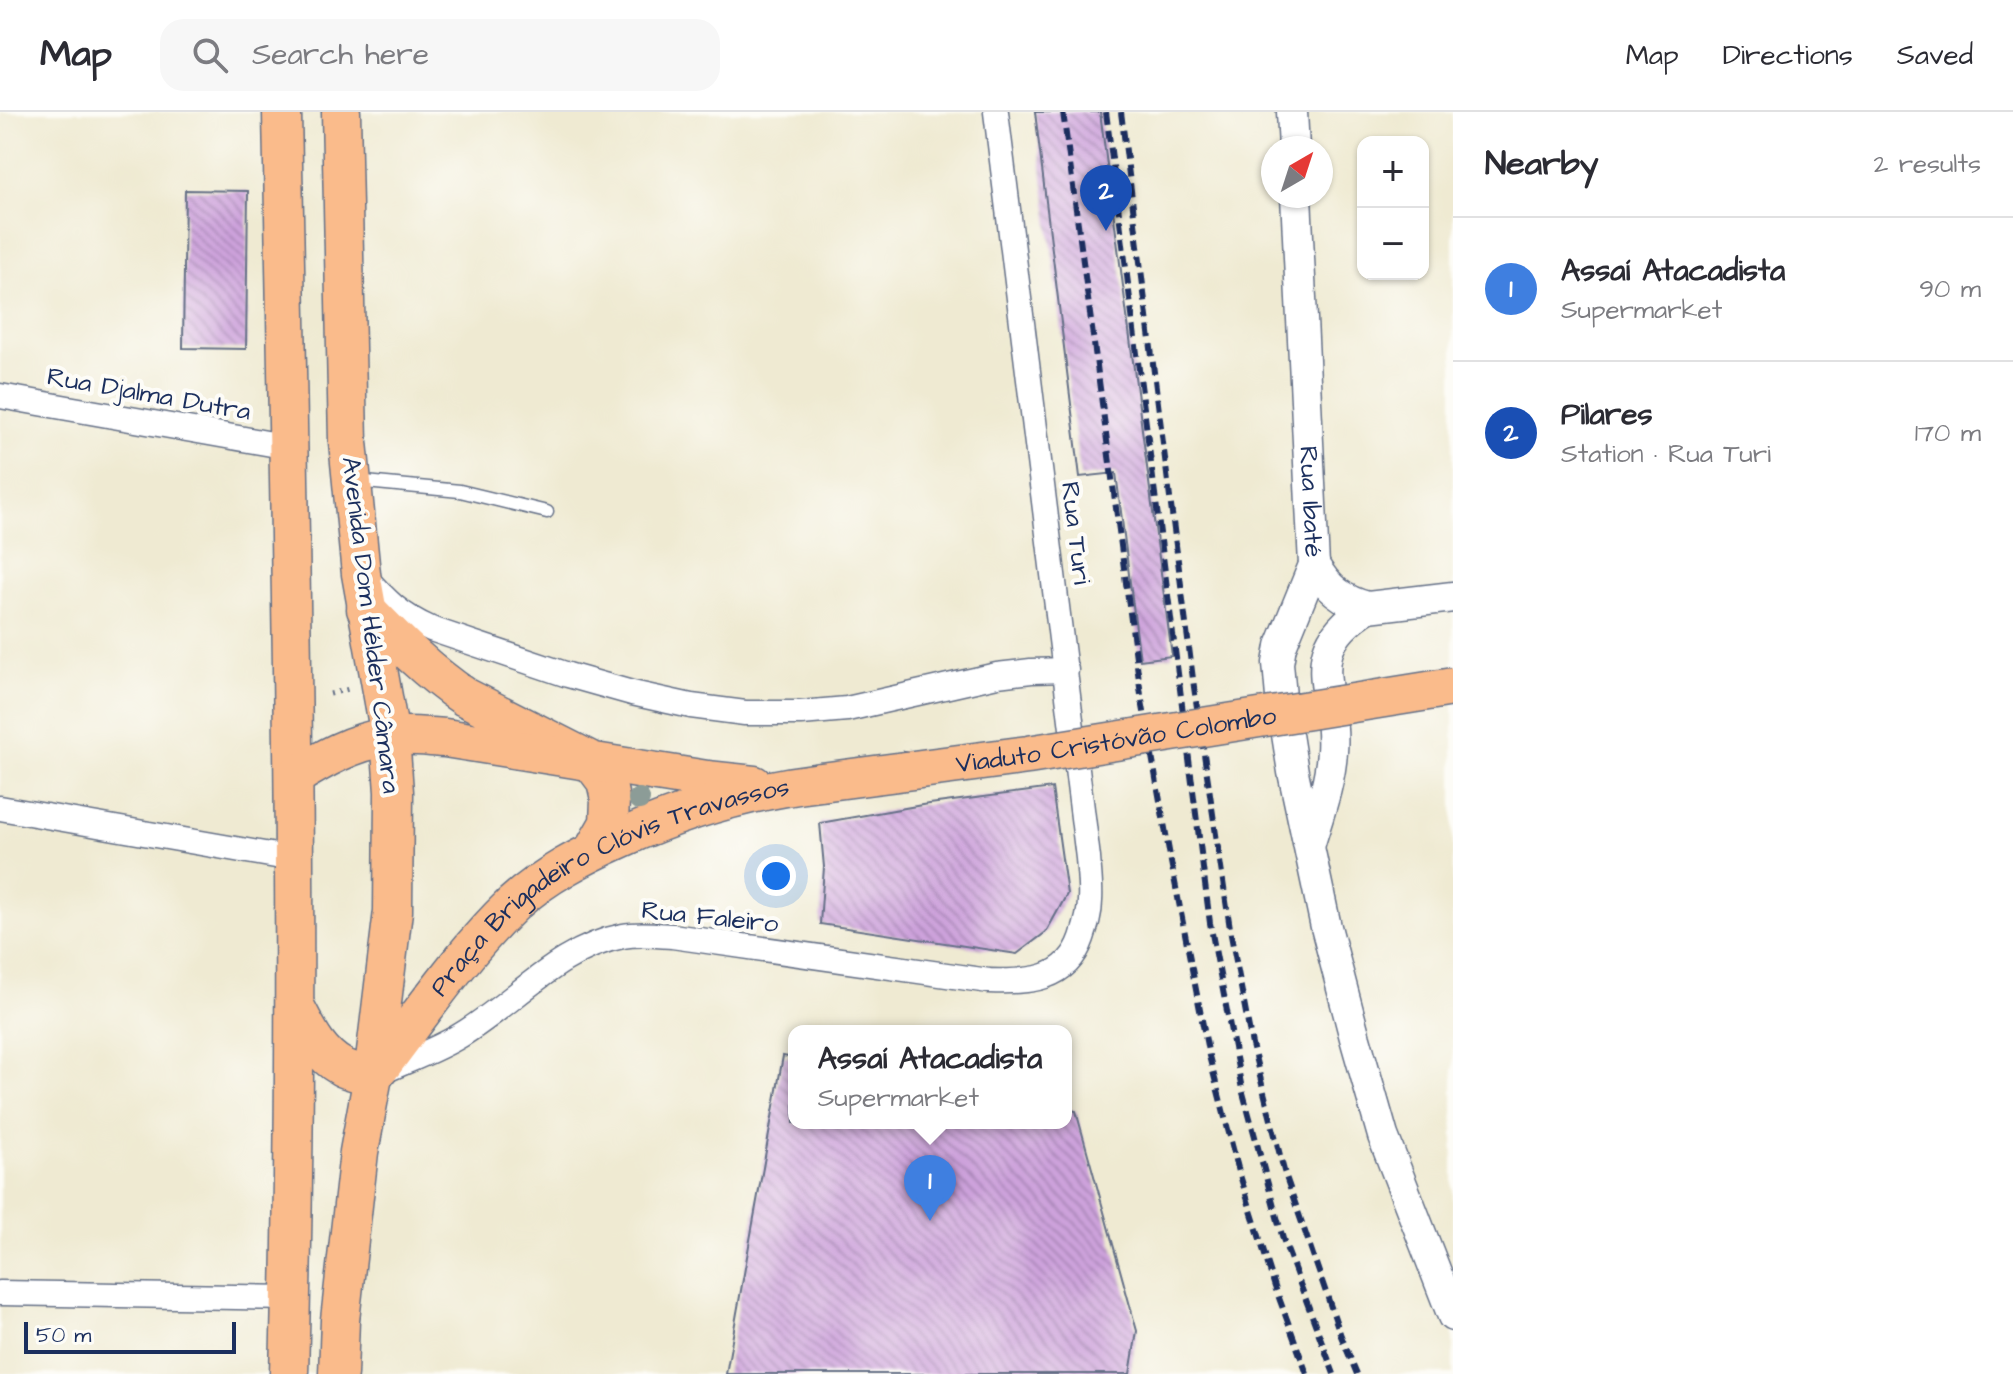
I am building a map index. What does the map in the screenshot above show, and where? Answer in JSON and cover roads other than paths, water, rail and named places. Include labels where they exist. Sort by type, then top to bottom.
[{"type":"main road","points":[[282,112],[294,777],[295,1006],[289,1374]]},
{"type":"main road","name":"Avenida Dom Hélder Câmara","points":[[338,1374],[340,1320],[357,1168],[373,1076],[393,911],[394,792],[390,736],[364,591],[348,442],[341,112]]},
{"type":"main road","points":[[364,591],[413,657],[448,685],[591,761],[606,781],[610,799],[609,823],[593,851]]},
{"type":"main road","name":"Viaduto Cristóvão Colombo","points":[[779,787],[1028,755],[1453,687]]},
{"type":"main road","name":"Praça Brigadeiro Clóvis Travassos","points":[[294,777],[340,751],[390,736],[445,738],[707,780],[779,787]]},
{"type":"main road","name":"Praça Brigadeiro Clóvis Travassos","points":[[373,1076],[447,979],[495,923],[515,902],[538,885],[593,851],[675,815],[779,787]]},
{"type":"main road","points":[[295,1006],[313,1038],[330,1059],[344,1068],[373,1076]]},
{"type":"street","name":"Rua Turi","points":[[996,112],[1088,858],[1088,922],[1072,958]]},
{"type":"street","points":[[1292,112],[1293,136]]},
{"type":"street","name":"Rua Ibaté","points":[[1297,208],[1314,565],[1281,646],[1278,663],[1281,697],[1326,927],[1355,1038],[1383,1136],[1453,1316]]},
{"type":"street","name":"Rua Djalma Dutra","points":[[0,396],[289,447]]},
{"type":"street","points":[[1314,565],[1336,593],[1355,604],[1368,607],[1453,597]]},
{"type":"street","points":[[364,591],[412,621],[431,629],[619,690],[720,711],[801,713],[847,709],[997,675],[1066,670]]},
{"type":"street","points":[[1310,845],[1327,788],[1332,751],[1327,654],[1341,628],[1368,607]]},
{"type":"street","points":[[0,808],[293,859]]},
{"type":"street","name":"Rua Faleiro","points":[[373,1076],[460,1036],[580,951],[623,936],[672,936],[989,981],[1018,981],[1045,976],[1057,971],[1072,958]]},
{"type":"street","points":[[0,1293],[291,1298]]},
{"type":"lane","points":[[352,481],[460,491],[547,512]]},
{"type":"railway","points":[[1063,112],[1141,695],[1171,862],[1209,1056],[1239,1172],[1275,1287],[1307,1374]]},
{"type":"railway","points":[[1106,112],[1210,923],[1242,1089],[1283,1239],[1334,1374]]},
{"type":"railway","points":[[1121,112],[1194,687],[1231,935],[1252,1045],[1284,1171],[1357,1374]]},
{"type":"place","name":"Pilares","points":[[1106,231]]},
{"type":"place","name":"Assaí Atacadista","points":[[930,1221]]}]
